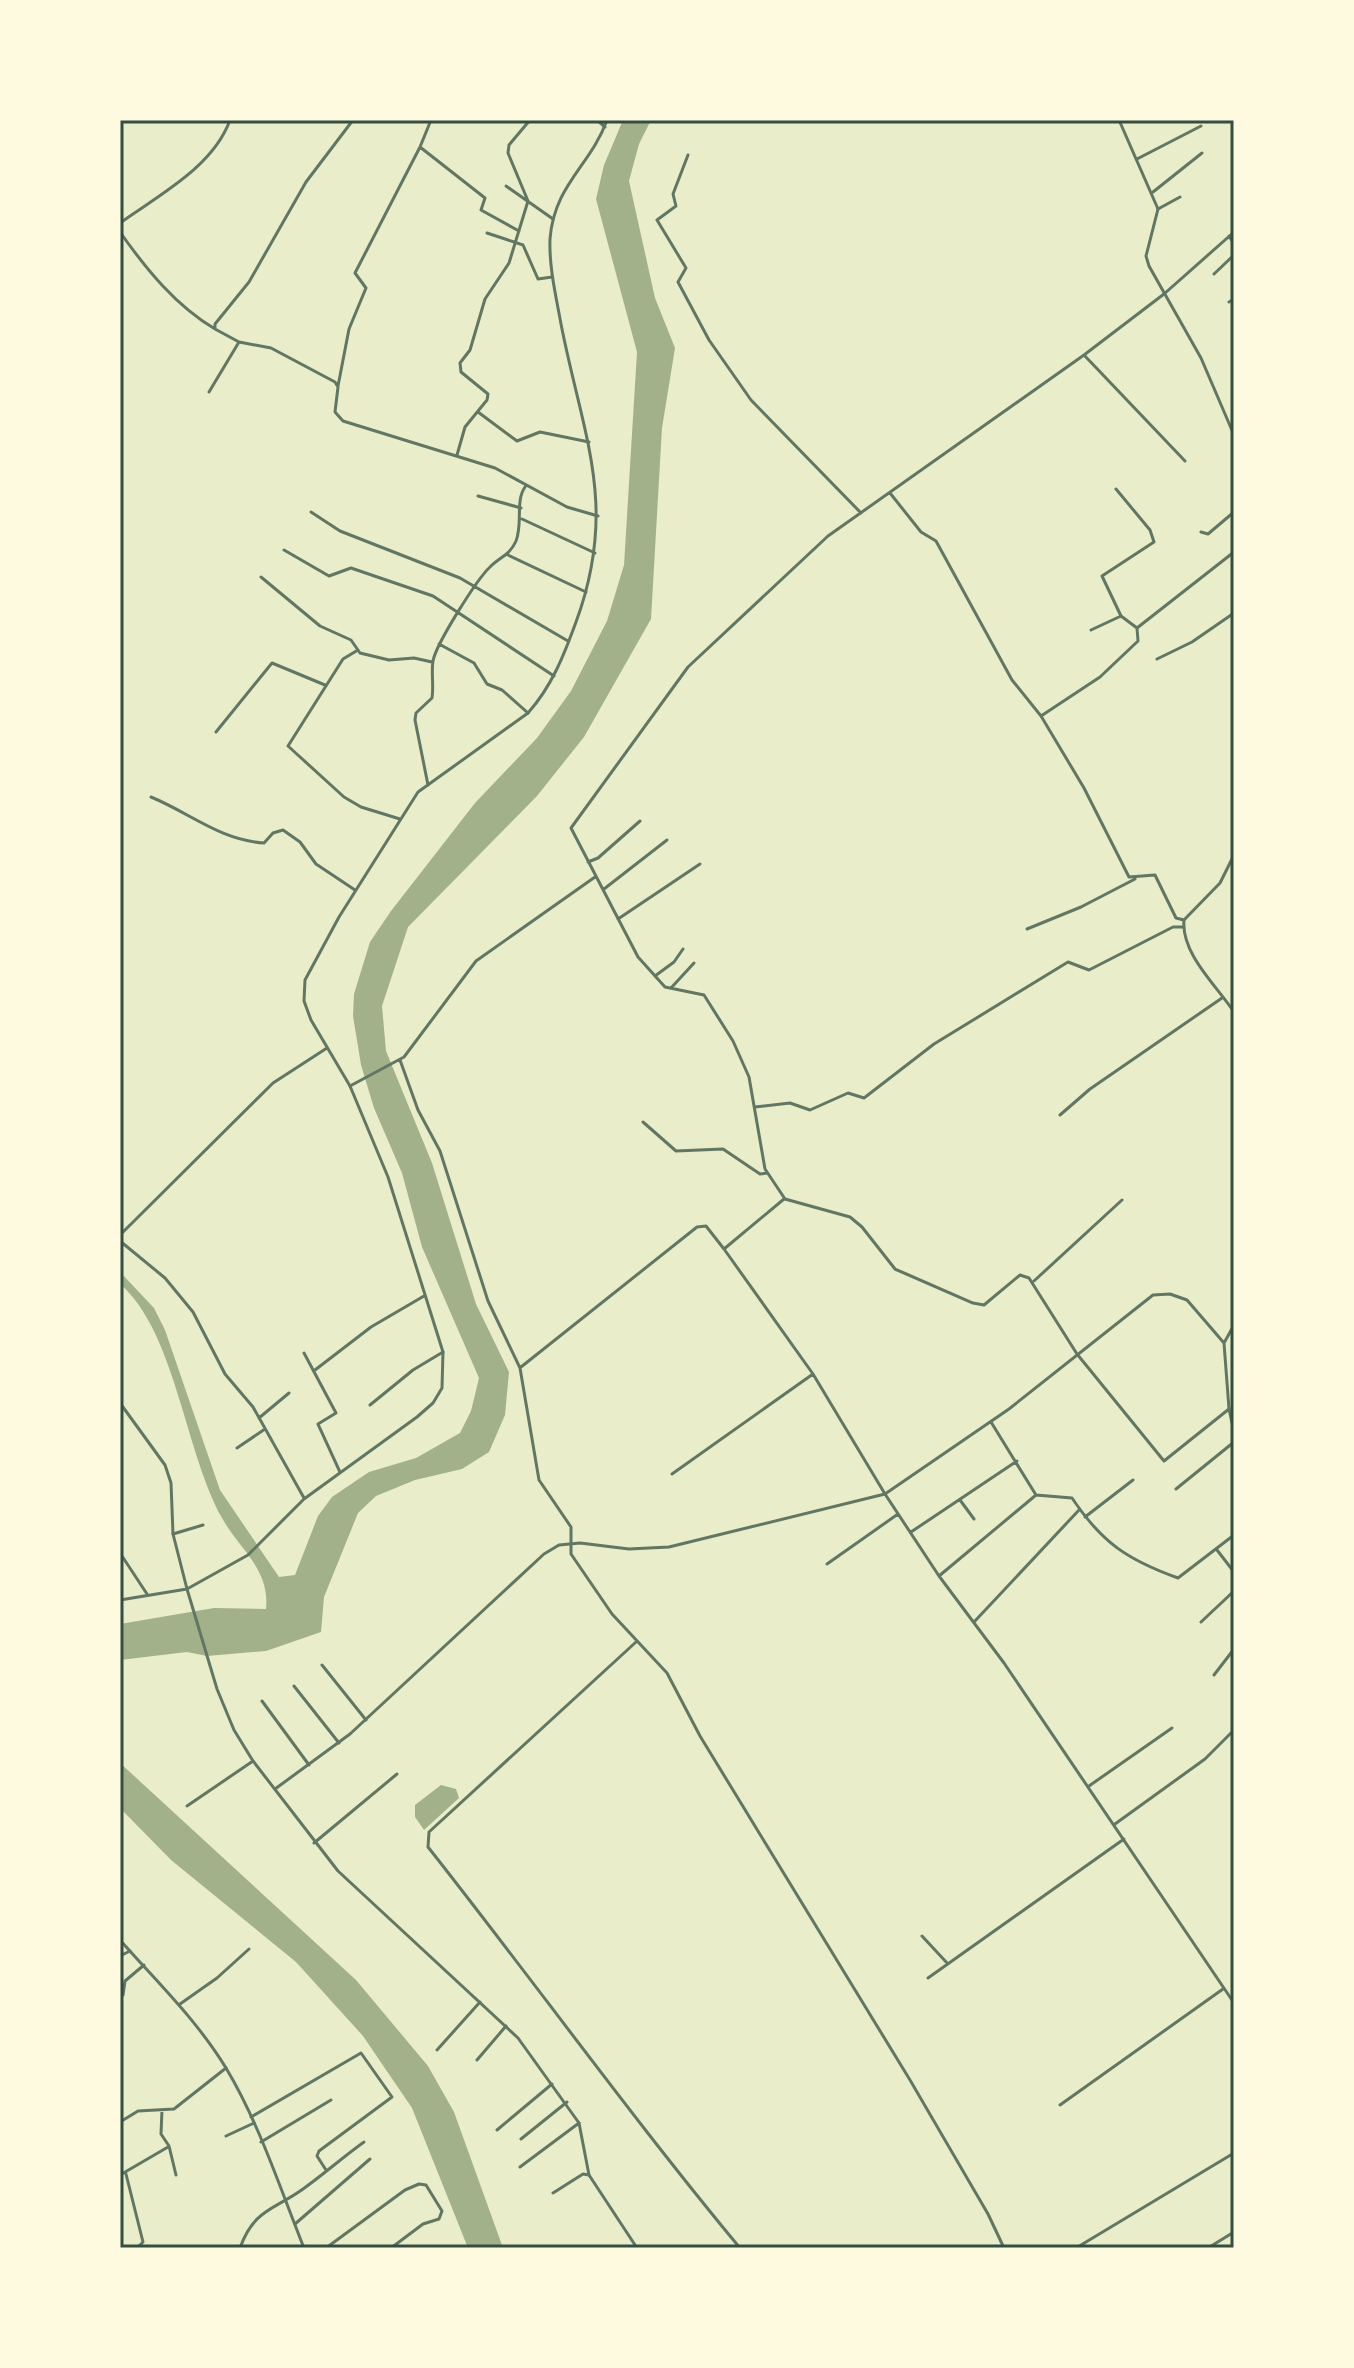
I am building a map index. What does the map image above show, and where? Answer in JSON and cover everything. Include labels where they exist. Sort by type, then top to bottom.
[{"type":"street","points":[[120,223],[177,185],[223,139],[230,120]]},
{"type":"street","points":[[215,329],[215,324],[265,257],[306,182],[353,120]]},
{"type":"street","points":[[431,120],[355,273],[366,288],[349,329],[335,412],[343,421],[495,468],[567,507],[598,516]]},
{"type":"street","points":[[520,120],[525,124]]},
{"type":"street","points":[[457,455],[465,427],[488,394],[461,372],[460,363],[470,350],[485,299],[509,263],[516,243],[528,201],[508,153],[509,145],[530,120]]},
{"type":"street","points":[[597,120],[605,127]]},
{"type":"street","points":[[120,1600],[187,1589],[248,1555],[304,1499],[433,1403],[445,1374],[443,1352],[388,1177],[350,1086],[304,1001],[305,980],[355,890],[400,819],[428,785],[528,713],[554,676],[586,592],[595,553],[598,516],[589,442],[552,277],[553,219],[562,191],[607,120]]},
{"type":"street","points":[[1119,120],[1158,209],[1146,256],[1201,358],[1234,435]]},
{"type":"street","points":[[1137,159],[1201,126]]},
{"type":"street","points":[[420,147],[485,198],[481,210],[519,231]]},
{"type":"street","points":[[1153,192],[1202,153]]},
{"type":"street","points":[[688,155],[673,194],[676,206],[657,220],[686,268],[678,282],[709,340],[751,400],[861,513]]},
{"type":"street","points":[[506,186],[553,219]]},
{"type":"street","points":[[1158,209],[1180,197]]},
{"type":"street","points":[[120,232],[162,285],[194,316],[239,342],[271,348],[328,377],[338,387]]},
{"type":"street","points":[[1229,1409],[1164,1461],[1077,1354],[1034,1281],[1020,1275],[1008,1281],[992,1301],[984,1305],[973,1303],[895,1269],[862,1227],[850,1217],[785,1199],[767,1173],[749,1077],[733,1041],[704,995],[671,988],[655,977],[638,957],[571,828],[577,815],[626,757],[688,667],[828,536],[1084,355],[1164,294],[1234,232]]},
{"type":"street","points":[[487,233],[523,245],[538,279],[552,277]]},
{"type":"street","points":[[1229,236],[1234,244]]},
{"type":"street","points":[[1214,274],[1234,255]]},
{"type":"street","points":[[1229,302],[1234,299]]},
{"type":"street","points":[[209,392],[239,342]]},
{"type":"street","points":[[1084,355],[1185,461]]},
{"type":"street","points":[[478,412],[517,441],[540,432],[589,442]]},
{"type":"street","points":[[428,785],[415,720],[416,713],[432,698],[432,662],[439,644],[475,588],[491,566],[508,555],[522,519],[521,493],[526,486]]},
{"type":"street","points":[[1041,716],[1100,677],[1138,641],[1137,628],[1121,616],[1102,576],[1151,544],[1154,537],[1116,489]]},
{"type":"street","points":[[890,493],[921,532],[936,541],[1012,680],[1041,716],[1084,788],[1129,877],[1135,879]]},
{"type":"street","points":[[478,496],[521,508]]},
{"type":"street","points":[[311,512],[340,531],[460,578],[568,641]]},
{"type":"street","points":[[1201,532],[1208,534],[1234,512]]},
{"type":"street","points":[[522,519],[595,553]]},
{"type":"street","points":[[284,550],[329,576],[351,568],[433,596],[554,676]]},
{"type":"street","points":[[1137,628],[1234,552]]},
{"type":"street","points":[[508,555],[586,592]]},
{"type":"street","points":[[261,577],[320,626],[351,640],[358,650],[389,660],[414,658],[432,662]]},
{"type":"street","points":[[1157,659],[1192,642],[1234,613]]},
{"type":"street","points":[[1091,630],[1121,616]]},
{"type":"street","points":[[439,644],[474,663],[487,684],[502,690],[528,713]]},
{"type":"street","points":[[358,650],[343,659],[288,746],[344,797],[361,807],[400,819]]},
{"type":"street","points":[[216,732],[272,663],[325,685]]},
{"type":"street","points":[[151,797],[212,831],[232,837],[264,843],[273,833],[283,830],[300,842],[316,864],[355,890]]},
{"type":"street","points":[[588,862],[598,858],[640,821]]},
{"type":"street","points":[[603,890],[667,840]]},
{"type":"street","points":[[1234,855],[1220,883],[1184,920],[1183,927],[1189,947],[1234,1012]]},
{"type":"street","points":[[618,919],[700,864]]},
{"type":"street","points":[[1027,929],[1081,907],[1149,873],[1155,875],[1176,918],[1184,920]]},
{"type":"street","points":[[350,1086],[399,1060],[476,961],[595,877]]},
{"type":"street","points":[[755,1107],[790,1103],[810,1110],[848,1093],[864,1098],[934,1044],[1068,962],[1089,970],[1173,927],[1183,927]]},
{"type":"street","points":[[655,977],[674,962],[683,949]]},
{"type":"street","points":[[671,988],[694,963]]},
{"type":"street","points":[[1060,1115],[1090,1089],[1224,997]]},
{"type":"street","points":[[304,1499],[259,1418],[225,1374],[193,1312],[165,1278],[120,1238],[273,1083],[328,1048]]},
{"type":"street","points":[[399,1060],[418,1110],[440,1151],[488,1301],[520,1368],[539,1480],[571,1527],[571,1554],[612,1614],[671,1679],[700,1736],[910,2080],[988,2214],[1004,2248]]},
{"type":"street","points":[[643,1122],[676,1151],[723,1149],[760,1174],[767,1173]]},
{"type":"street","points":[[724,1249],[785,1199]]},
{"type":"street","points":[[1034,1281],[1122,1200]]},
{"type":"street","points":[[520,1368],[590,1316],[697,1227],[706,1226],[813,1374],[885,1494],[939,1576],[975,1621],[1089,1786],[1234,2003]]},
{"type":"street","points":[[275,1789],[366,1720],[544,1554],[570,1544],[629,1549],[669,1547],[885,1494],[991,1422],[1153,1295],[1170,1294],[1187,1300],[1224,1343]]},
{"type":"street","points":[[314,1370],[371,1327],[424,1296]]},
{"type":"street","points":[[1234,1325],[1224,1343],[1229,1409],[1234,1432]]},
{"type":"street","points":[[370,1405],[413,1370],[443,1352]]},
{"type":"street","points":[[304,1353],[336,1413],[318,1424],[340,1472]]},
{"type":"street","points":[[672,1474],[813,1374]]},
{"type":"street","points":[[259,1418],[289,1393]]},
{"type":"street","points":[[120,1403],[165,1465],[171,1483],[173,1534],[187,1589],[234,1730],[253,1761],[314,1843],[361,1893],[506,2026],[567,2102],[579,2123],[589,2175],[637,2248]]},
{"type":"street","points":[[991,1422],[1036,1495]]},
{"type":"street","points":[[237,1448],[265,1429]]},
{"type":"street","points":[[1176,1489],[1234,1442]]},
{"type":"street","points":[[911,1532],[1017,1461]]},
{"type":"street","points":[[1085,1517],[1133,1480]]},
{"type":"street","points":[[939,1576],[1036,1495],[1072,1498],[1105,1542],[1127,1557],[1178,1578],[1234,1535]]},
{"type":"street","points":[[960,1500],[974,1519]]},
{"type":"street","points":[[975,1621],[1079,1510]]},
{"type":"street","points":[[827,1564],[898,1514]]},
{"type":"street","points":[[173,1534],[203,1525]]},
{"type":"street","points":[[1217,1550],[1234,1572]]},
{"type":"street","points":[[120,1553],[147,1594]]},
{"type":"street","points":[[1201,1622],[1234,1591]]},
{"type":"street","points":[[636,1642],[429,1832],[428,1847],[566,2023],[658,2149],[740,2248]]},
{"type":"street","points":[[1214,1675],[1234,1649]]},
{"type":"street","points":[[322,1665],[366,1720]]},
{"type":"street","points":[[294,1686],[339,1743]]},
{"type":"street","points":[[262,1701],[309,1765]]},
{"type":"street","points":[[1089,1786],[1172,1728]]},
{"type":"street","points":[[1115,1824],[1205,1759],[1234,1730]]},
{"type":"street","points":[[187,1806],[253,1761]]},
{"type":"street","points":[[314,1843],[397,1774]]},
{"type":"street","points":[[928,1978],[1124,1839]]},
{"type":"street","points":[[922,1936],[948,1964]]},
{"type":"street","points":[[120,1940],[180,2004],[226,2068],[254,2123],[304,2248]]},
{"type":"street","points":[[180,2004],[217,1978],[249,1949]]},
{"type":"street","points":[[120,1956],[130,1951]]},
{"type":"street","points":[[123,1995],[125,1981],[144,1965]]},
{"type":"street","points":[[1060,2105],[1223,1989]]},
{"type":"street","points":[[437,2050],[480,2002]]},
{"type":"street","points":[[477,2060],[506,2026]]},
{"type":"street","points":[[251,2117],[361,2053],[392,2097],[319,2151],[317,2156],[326,2170]]},
{"type":"street","points":[[120,2122],[138,2111],[174,2109],[226,2068]]},
{"type":"street","points":[[497,2130],[552,2084]]},
{"type":"street","points":[[261,2142],[331,2100]]},
{"type":"street","points":[[521,2139],[567,2102]]},
{"type":"street","points":[[162,2110],[161,2134],[169,2146],[176,2175]]},
{"type":"street","points":[[226,2136],[254,2123]]},
{"type":"street","points":[[520,2167],[579,2123]]},
{"type":"street","points":[[240,2248],[253,2221],[301,2191],[364,2142]]},
{"type":"street","points":[[120,2175],[169,2146]]},
{"type":"street","points":[[1076,2248],[1234,2153]]},
{"type":"street","points":[[295,2224],[370,2159]]},
{"type":"street","points":[[126,2174],[143,2242],[137,2248]]},
{"type":"street","points":[[553,2193],[583,2174],[589,2175]]},
{"type":"street","points":[[326,2248],[405,2190],[419,2184],[426,2185],[442,2211],[439,2219],[423,2224],[391,2248]]},
{"type":"street","points":[[1208,2248],[1234,2232]]},
{"type":"shaded area","points":[[623,120],[651,120],[639,144],[629,181],[655,298],[675,348],[662,428],[651,619],[584,737],[537,796],[408,927],[382,1006],[386,1051],[432,1163],[476,1304],[509,1372],[505,1415],[489,1452],[462,1469],[415,1480],[376,1496],[358,1513],[324,1597],[321,1632],[266,1651],[207,1656],[187,1652],[120,1660],[120,1624],[214,1608],[266,1609],[266,1595],[259,1571],[222,1518],[209,1491],[167,1361],[139,1305],[120,1284],[120,1272],[154,1308],[165,1330],[220,1490],[279,1577],[295,1575],[318,1516],[332,1497],[369,1472],[416,1458],[460,1433],[471,1411],[479,1378],[422,1247],[402,1173],[374,1108],[361,1065],[353,1016],[354,994],[370,942],[391,911],[475,803],[537,738],[571,691],[607,621],[624,565],[637,352],[596,199],[604,165]]},
{"type":"shaded area","points":[[120,1763],[356,1980],[428,2066],[454,2112],[503,2248],[468,2248],[412,2108],[363,2036],[296,1962],[171,1860],[120,1808]]},
{"type":"shaded area","points":[[441,1785],[456,1789],[459,1798],[424,1830],[415,1817],[415,1805]]}]
